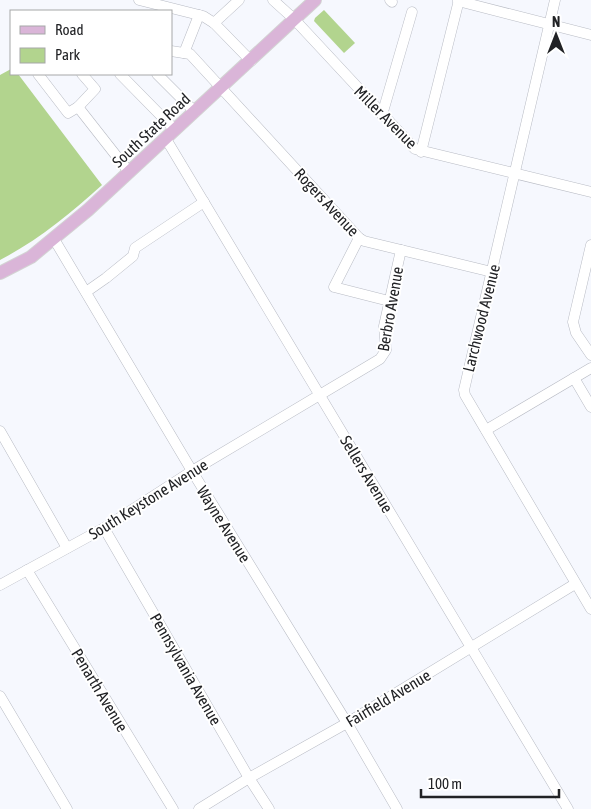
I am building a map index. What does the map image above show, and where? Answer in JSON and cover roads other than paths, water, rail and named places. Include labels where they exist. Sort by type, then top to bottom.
[{"type":"main road","name":"South State Road","points":[[0,273],[31,257],[54,239],[250,61],[294,19],[308,2]]},
{"type":"street","points":[[214,23],[239,0]]},
{"type":"street","name":"Miller Avenue","points":[[273,0],[294,19],[414,149],[591,192]]},
{"type":"street","name":"Larchwood Avenue","points":[[555,0],[464,390],[465,396],[591,609]]},
{"type":"street","points":[[422,152],[458,1],[591,35]]},
{"type":"street","points":[[145,5],[199,15],[214,23],[250,61]]},
{"type":"street","points":[[382,115],[412,12]]},
{"type":"street","points":[[172,51],[184,53],[199,15]]},
{"type":"street","name":"Rogers Avenue","points":[[184,53],[190,54],[359,238],[492,272]]},
{"type":"street","points":[[39,75],[68,113],[78,107],[95,89],[83,75]]},
{"type":"street","points":[[121,75],[176,130]]},
{"type":"street","points":[[158,75],[195,112]]},
{"type":"street","points":[[78,107],[129,172]]},
{"type":"street","name":"Sellers Avenue","points":[[166,139],[568,809]]},
{"type":"street","points":[[86,292],[133,256],[135,248],[204,202]]},
{"type":"street","points":[[359,238],[334,287],[389,301]]},
{"type":"street","name":"Wayne Avenue","points":[[54,239],[192,472],[347,723],[397,809]]},
{"type":"street","points":[[591,245],[573,322],[574,328],[591,355]]},
{"type":"street","name":"Berbro Avenue","points":[[321,395],[383,356],[386,350],[384,326],[401,250]]},
{"type":"street","points":[[486,430],[591,368]]},
{"type":"street","points":[[574,378],[591,407]]},
{"type":"street","name":"South Keystone Avenue","points":[[0,586],[104,528],[192,472],[321,395]]},
{"type":"street","points":[[0,431],[68,548]]},
{"type":"street","name":"Pennsylvania Avenue","points":[[104,528],[248,778],[269,809]]},
{"type":"street","name":"Penarth Avenue","points":[[27,570],[172,809]]},
{"type":"street","name":"Fairfield Avenue","points":[[199,809],[248,778],[347,723],[471,649],[575,584]]},
{"type":"street","points":[[0,696],[67,809]]}]
